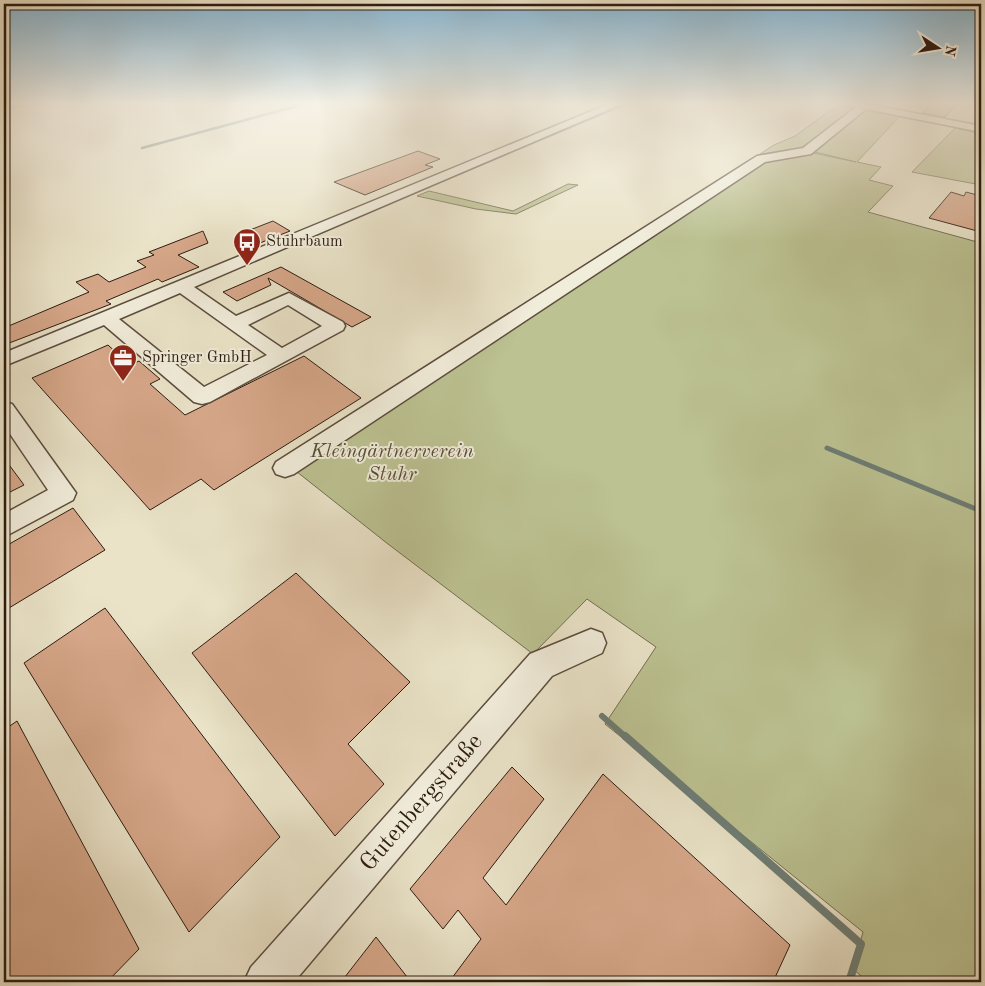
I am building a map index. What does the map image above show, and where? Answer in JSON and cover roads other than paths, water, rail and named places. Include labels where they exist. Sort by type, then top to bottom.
[{"type":"street","points":[[4,360],[507,149]]},
{"type":"street","points":[[285,468],[761,158],[809,149]]},
{"type":"street","points":[[181,286],[281,356]]},
{"type":"street","points":[[106,317],[202,397],[336,326],[289,298],[235,324]]},
{"type":"street","points":[[4,409],[64,493],[4,526]]},
{"type":"street","name":"Gutenbergstraße","points":[[266,982],[541,665],[591,643]]},
{"type":"waterway","points":[[451,177],[518,149]]},
{"type":"waterway","points":[[419,190],[454,175]]},
{"type":"waterway","points":[[827,448],[981,511]]},
{"type":"waterway","points":[[602,716],[627,738]]},
{"type":"waterway","points":[[625,736],[861,944],[850,979],[854,982]]},
{"type":"place","name":"Stuhrbaum","points":[[247,266]]},
{"type":"place","name":"Springer GmbH","points":[[123,382]]},
{"type":"park label","name":"Kleingärtnerverein Stuhr","points":[[392,464]]}]
